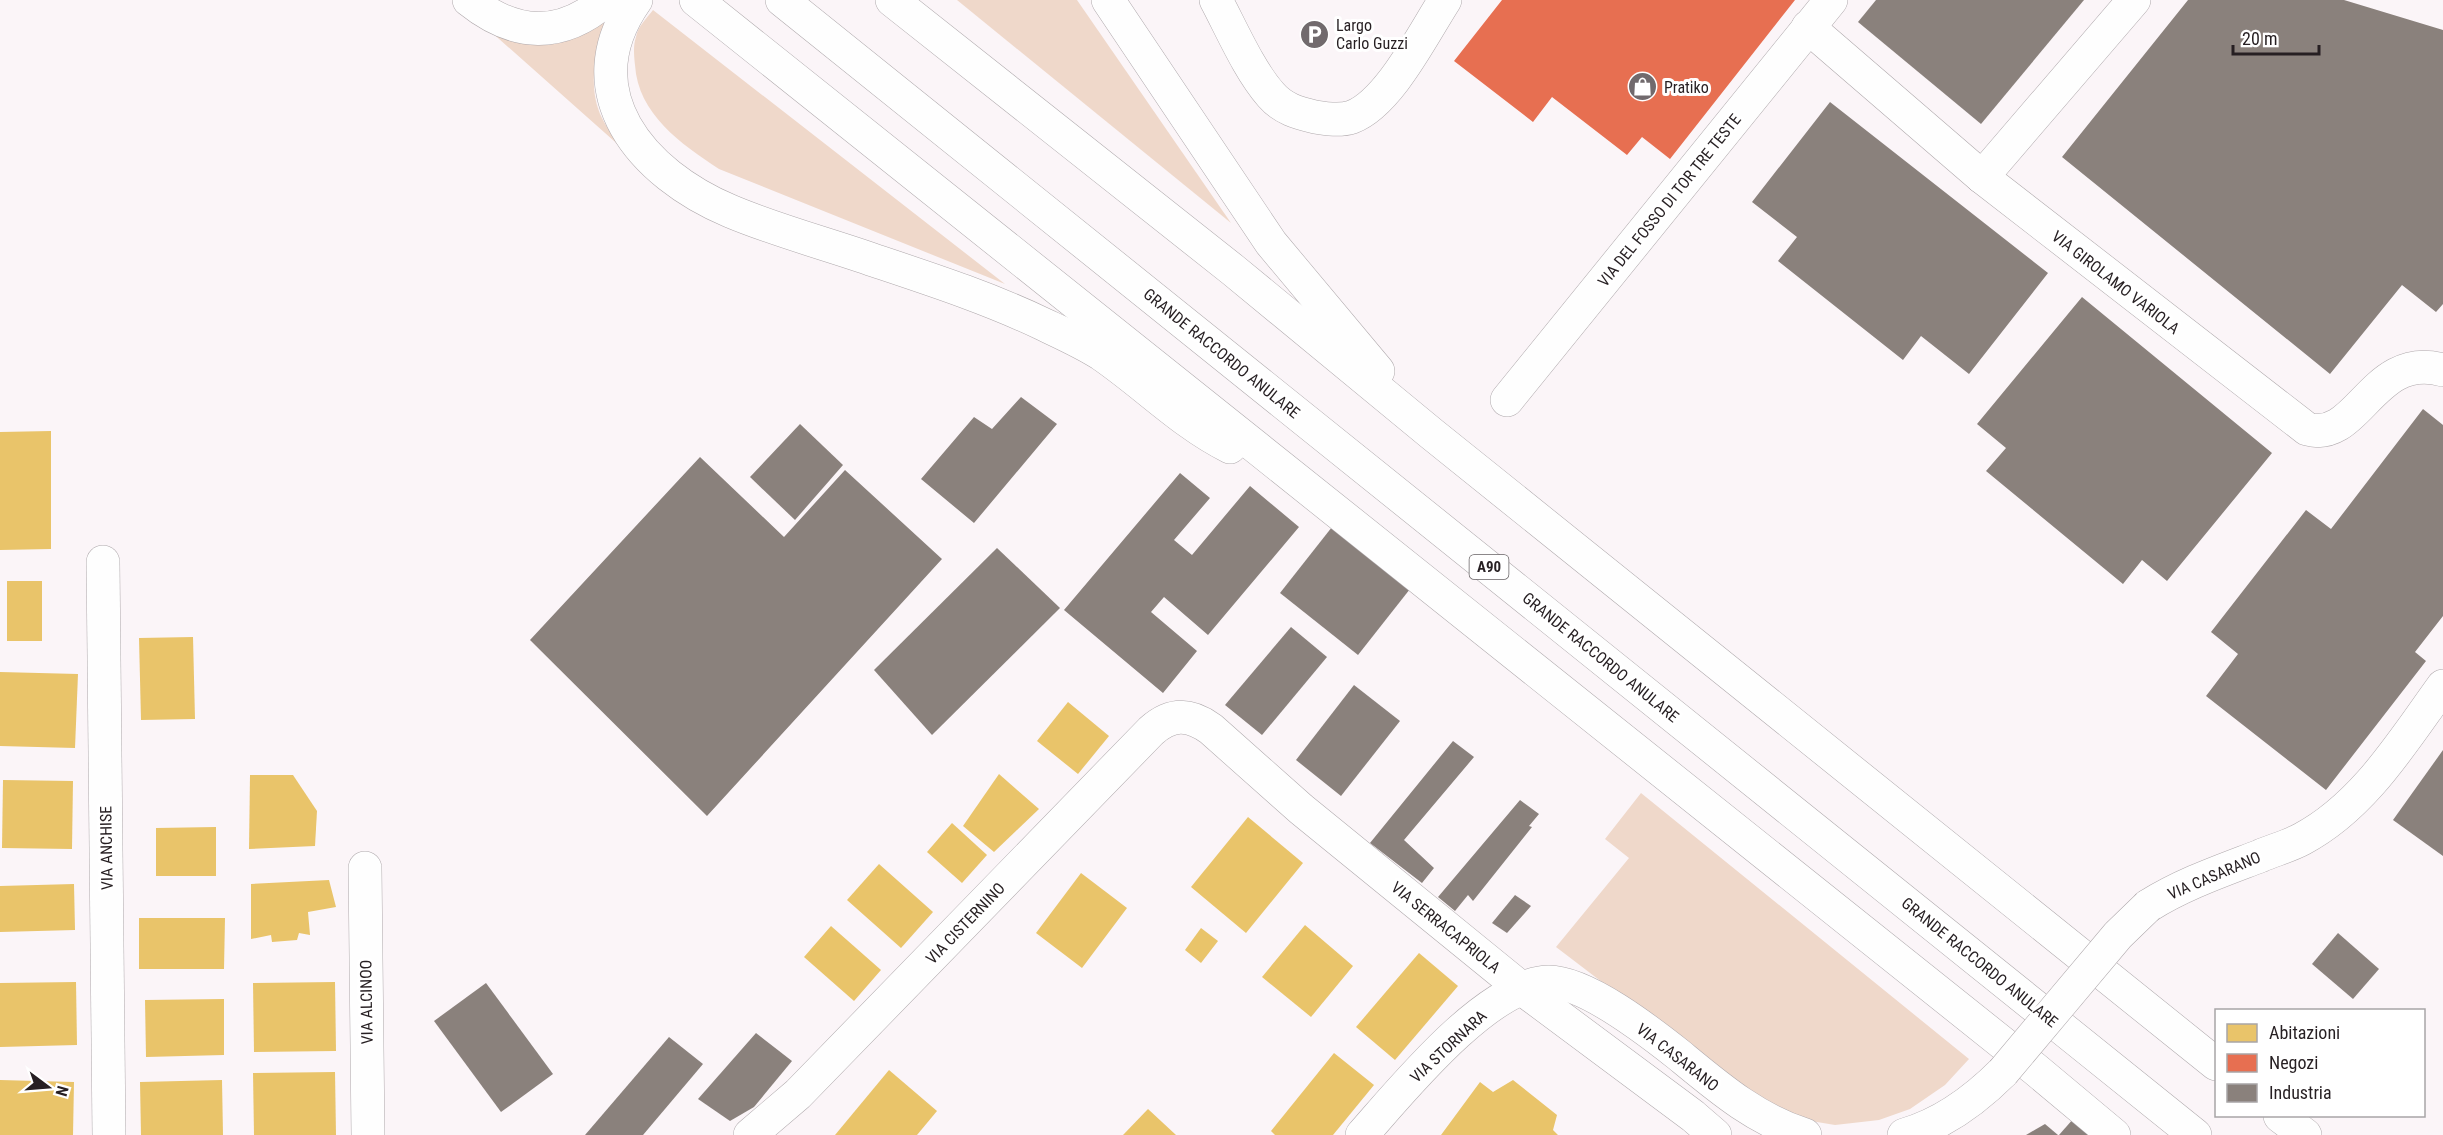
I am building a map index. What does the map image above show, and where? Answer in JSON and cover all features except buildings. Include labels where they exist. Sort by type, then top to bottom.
[{"type":"main road","points":[[469,0],[485,12],[505,22],[537,29],[566,26],[594,10],[606,0]]},
{"type":"main road","points":[[636,0],[616,34],[610,65],[611,89],[621,119],[635,140],[671,177],[729,211],[968,293],[1045,324],[1101,354],[1197,429],[1300,483]]},
{"type":"main road","points":[[696,0],[2035,1069],[2114,1135]]},
{"type":"main road","name":"GRANDE RACCORDO ANULARE","points":[[782,0],[2195,1135]]},
{"type":"main road","points":[[892,0],[1233,270],[1432,434],[2215,1062]]},
{"type":"main road","points":[[1108,0],[1271,243],[1432,434]]},
{"type":"main road","points":[[1216,0],[1255,71],[1278,102],[1300,114],[1337,119],[1350,117],[1362,111],[1383,94],[1445,0]]},
{"type":"main road","name":"VIA DEL FOSSO DI TOR TRE TESTE","points":[[1507,400],[1831,0]]},
{"type":"main road","points":[[1982,177],[2134,0]]},
{"type":"main road","name":"VIA GIROLAMO VARIOLA","points":[[1808,27],[1982,177],[2307,429],[2319,431],[2337,426],[2379,386],[2402,372],[2423,366],[2443,370]]},
{"type":"main road","name":"VIA ANCHISE","points":[[103,562],[109,1135]]},
{"type":"main road","name":"VIA CASARANO","points":[[1904,1135],[1948,1116],[1976,1097],[2003,1072],[2118,935],[2148,906],[2182,885],[2296,842],[2325,825],[2349,805],[2377,775],[2443,686]]},
{"type":"main road","name":"VIA SERRACAPRIOLA","points":[[1182,716],[1200,722],[1211,729],[1301,809],[1536,985],[1715,1135]]},
{"type":"main road","name":"VIA CISTERNINO","points":[[757,1133],[798,1094],[1151,731],[1164,721],[1182,716]]},
{"type":"main road","name":"VIA ALCINOO","points":[[365,868],[368,1135]]},
{"type":"main road","name":"VIA CASARANO","points":[[1536,985],[1579,990],[1618,1011],[1667,1046],[1744,1108],[1779,1126],[1805,1135]]},
{"type":"main road","name":"VIA STORNARA","points":[[1362,1135],[1422,1067],[1444,1047],[1501,998],[1536,985]]},
{"type":"main road","points":[[2281,1117],[2305,1135]]},
{"type":"shaded area","points":[[957,0],[1077,0],[1231,223]]},
{"type":"shaded area","points":[[653,10],[1005,284],[719,169],[690,149],[653,113],[638,83],[634,58],[635,40],[641,26]]},
{"type":"shaded area","points":[[610,14],[597,52],[595,92],[597,106],[604,122],[623,149],[489,30],[552,42],[579,35]]},
{"type":"shaded area","points":[[1641,793],[1969,1059],[1945,1085],[1910,1109],[1879,1120],[1835,1125],[1793,1118],[1695,1053],[1556,947],[1629,858],[1605,839]]},
{"type":"place","name":"Largo Carlo Guzzi","points":[[1315,34]]},
{"type":"place","name":"Pratiko","points":[[1643,87]]}]
